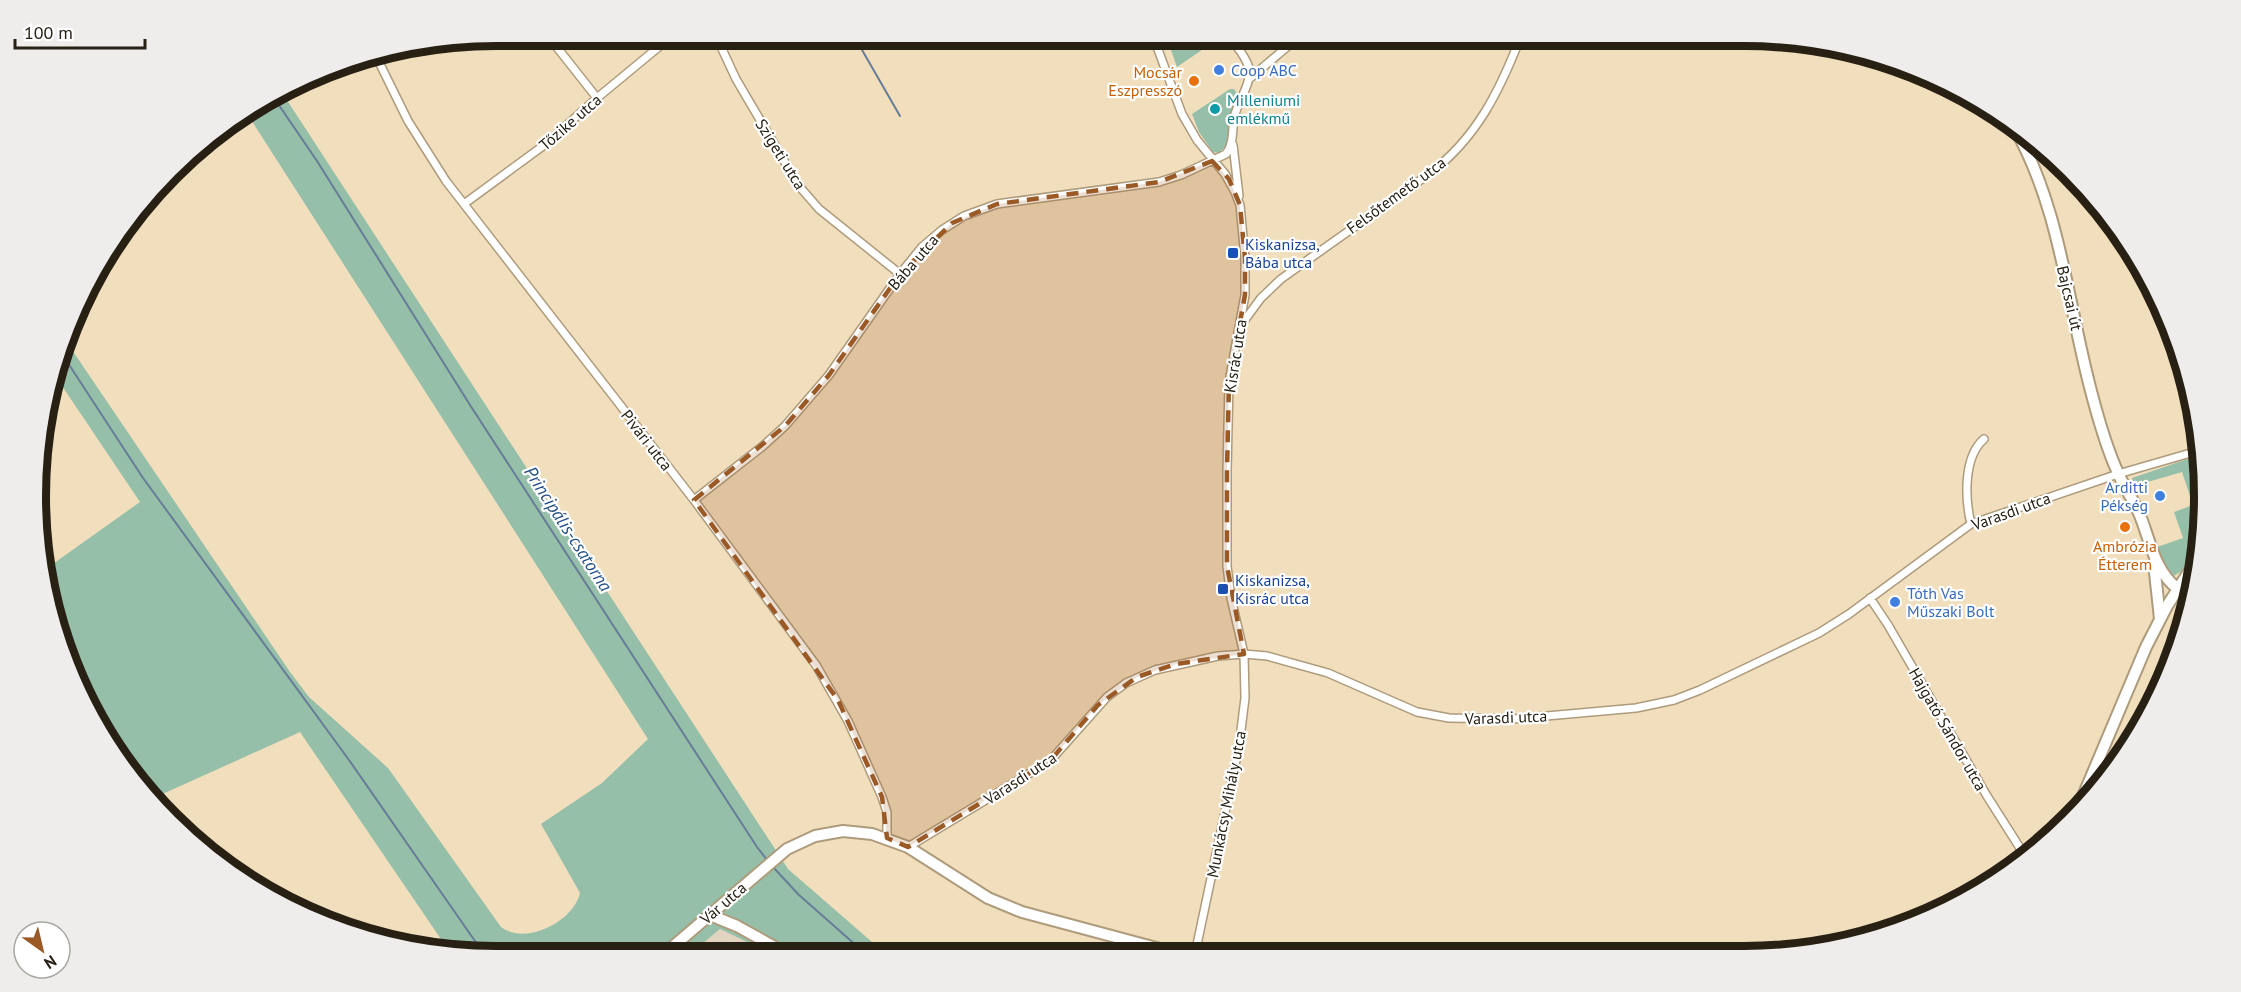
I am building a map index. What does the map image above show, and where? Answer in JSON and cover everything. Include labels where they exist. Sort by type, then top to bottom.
[{"type":"main road","name":"Bajcsai út","points":[[2022,141],[2032,161],[2051,213],[2091,390],[2110,454],[2136,506],[2154,555]]},
{"type":"main road","points":[[2154,555],[2163,573],[2178,589]]},
{"type":"main road","points":[[2154,555],[2160,619]]},
{"type":"main road","points":[[2086,789],[2132,676],[2160,619],[2188,574]]},
{"type":"main road","name":"Vár utca","points":[[674,946],[779,855],[807,838],[832,832],[858,832],[887,838],[908,847],[1004,906],[1149,946]]},
{"type":"main road","points":[[710,915],[737,926],[773,946]]},
{"type":"street","points":[[556,46],[597,98]]},
{"type":"street","name":"Tőzike utca","points":[[464,204],[548,143],[597,98],[660,46]]},
{"type":"street","name":"Szigeti utca","points":[[721,46],[736,79],[786,167],[803,192],[819,209],[900,274]]},
{"type":"street","name":"Kisrác utca","points":[[1158,46],[1182,114],[1212,161],[1229,179],[1240,205],[1245,281],[1229,382],[1227,566],[1231,598],[1244,654]]},
{"type":"street","points":[[1236,46],[1246,60],[1249,72],[1249,79],[1234,118],[1232,141],[1240,205]]},
{"type":"street","points":[[1249,79],[1288,46]]},
{"type":"street","name":"Felsőtemető utca","points":[[1239,327],[1261,298],[1281,279],[1429,174],[1448,158],[1473,129],[1496,96],[1517,46]]},
{"type":"street","name":"Pivári utca","points":[[379,62],[408,121],[446,181],[694,500],[793,632],[838,700],[882,797],[886,812],[887,838]]},
{"type":"street","points":[[1212,161],[1226,154],[1232,141]]},
{"type":"street","name":"Bába utca","points":[[694,500],[785,426],[829,375],[900,274],[922,247],[942,230],[964,216],[986,207],[1014,201],[1159,182],[1212,161]]},
{"type":"street","points":[[1971,524],[1966,503],[1966,489],[1975,449],[1984,439]]},
{"type":"street","name":"Varasdi utca","points":[[908,847],[1050,761],[1098,705],[1126,683],[1155,670],[1218,656],[1244,654],[1267,656],[1311,668],[1417,712],[1470,719],[1514,719],[1606,712],[1660,703],[1700,690],[1819,633],[1849,614],[1971,524],[2118,474],[2193,452]]},
{"type":"street","name":"Hajgató Sándor utca","points":[[1870,598],[2022,851]]},
{"type":"street","name":"Munkácsy Mihály utca","points":[[1198,946],[1239,746],[1245,698],[1244,654]]},
{"type":"highlighted area","points":[[1212,161],[1229,179],[1240,205],[1245,258],[1245,295],[1229,382],[1227,471],[1227,566],[1244,654],[1176,664],[1137,677],[1098,705],[1050,761],[908,847],[887,838],[882,797],[838,700],[694,500],[785,426],[829,375],[900,274],[952,223],[997,204],[1159,182]]},
{"type":"shaded area","points":[[720,929],[755,946],[700,946]]},
{"type":"green space","points":[[1170,46],[1208,46],[1177,67]]},
{"type":"green space","points":[[1230,89],[1234,89],[1237,94],[1226,146],[1219,153],[1213,152],[1199,132],[1192,114]]},
{"type":"green space","points":[[286,99],[788,869],[877,946],[755,946],[720,929],[700,946],[496,946],[443,943],[300,732],[161,795],[122,746],[93,695],[70,640],[52,565],[140,502],[61,384],[71,349],[290,672],[309,697],[388,768],[501,927],[523,934],[535,932],[548,928],[569,913],[580,893],[541,824],[602,783],[648,739],[251,119]]},
{"type":"green space","points":[[2193,457],[2194,525],[2190,560],[2185,569],[2172,577],[2160,561],[2157,547],[2183,538],[2174,512],[2193,505],[2182,472],[2134,486],[2132,478]]},
{"type":"waterway","points":[[860,46],[900,116]]},
{"type":"waterway","name":"Principális-csatorna","points":[[278,103],[317,161],[470,405],[767,860]]},
{"type":"waterway","points":[[67,362],[143,478],[349,760],[478,945]]},
{"type":"waterway","name":"Principális-csatorna","points":[[773,867],[799,895],[857,946]]},
{"type":"place","name":"Coop ABC","points":[[1219,70]]},
{"type":"place","name":"Mocsár Eszpresszó","points":[[1194,81]]},
{"type":"place","name":"Milleniumi emlékmű","points":[[1215,109]]},
{"type":"place","name":"Kiskanizsa, Bába utca","points":[[1233,253]]},
{"type":"place","name":"Arditti Pékség","points":[[2160,496]]},
{"type":"place","name":"Ambrózia Étterem","points":[[2125,527]]},
{"type":"place","name":"Kiskanizsa, Kisrác utca","points":[[1223,589]]},
{"type":"place","name":"Tóth Vas Műszaki Bolt","points":[[1895,602]]}]
